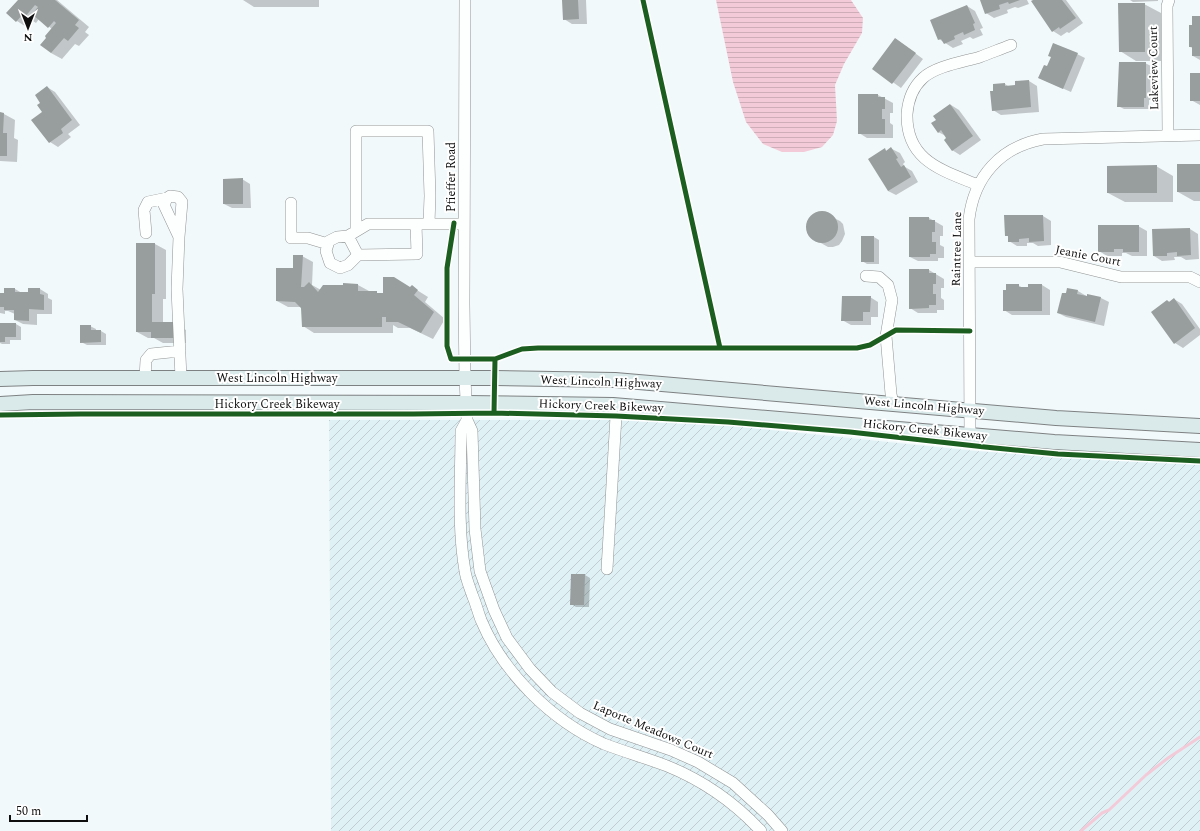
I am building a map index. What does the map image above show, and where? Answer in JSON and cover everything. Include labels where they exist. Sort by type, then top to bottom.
[{"type":"main road","name":"West Lincoln Highway","points":[[0,379],[465,378],[615,380],[1056,418],[1200,426]]},
{"type":"main road","name":"West Lincoln Highway","points":[[0,404],[33,402],[466,403],[613,405],[1054,442],[1200,450]]},
{"type":"street","name":"Pfieffer Road","points":[[465,0],[464,224],[466,403]]},
{"type":"street","name":"Lakeview Court","points":[[1168,135],[1167,6],[1169,0]]},
{"type":"street","points":[[978,184],[943,171],[918,153],[911,138],[907,120],[908,104],[913,92],[923,78],[935,71],[1011,45]]},
{"type":"street","points":[[358,255],[352,234],[356,131],[428,131],[430,196],[429,223]]},
{"type":"street","name":"Raintree Lane","points":[[970,435],[970,214],[978,184],[985,174],[1004,155],[1033,141],[1054,138],[1200,135]]},
{"type":"street","points":[[146,233],[144,210],[148,202],[170,196],[178,197],[182,202],[178,236],[177,289],[181,378]]},
{"type":"street","points":[[291,203],[291,238],[308,238],[328,244]]},
{"type":"street","points":[[416,224],[417,254],[358,255],[348,265],[340,268],[330,263],[326,251],[329,241],[337,237],[352,234],[368,224],[429,223],[464,224]]},
{"type":"street","name":"Jeanie Court","points":[[969,262],[1060,262],[1121,277],[1190,277],[1200,282]]},
{"type":"street","points":[[866,276],[879,277],[888,286],[892,300],[886,336],[893,404]]},
{"type":"street","points":[[145,378],[146,360],[151,354],[180,351]]},
{"type":"street","name":"Laporte Meadows Court","points":[[466,403],[467,420],[472,431],[475,529],[480,572],[494,610],[507,638],[530,669],[552,692],[580,713],[610,728],[672,750],[698,762],[733,783],[768,815],[782,831]]},
{"type":"street","points":[[607,568],[616,416],[613,405]]},
{"type":"street","name":"Laporte Meadows Court","points":[[467,420],[461,431],[460,534],[465,572],[481,620],[490,639],[510,669],[552,713],[578,730],[604,743],[667,766],[702,782],[722,795],[749,818],[761,831]]},
{"type":"shaded area","points":[[716,0],[851,0],[863,18],[862,33],[844,64],[835,85],[837,121],[833,135],[822,147],[804,152],[782,152],[763,144],[746,122],[733,82]]},
{"type":"shaded area","points":[[329,420],[611,420],[732,426],[976,451],[1200,465],[1200,831],[331,831]]},
{"type":"building","points":[[18,0],[55,0],[79,20],[75,25],[79,28],[68,41],[64,38],[51,53],[40,45],[46,38],[45,36],[56,23],[54,21],[48,28],[32,14],[38,7],[35,5],[24,18],[22,15],[16,22],[6,13]]},
{"type":"building","points":[[562,0],[578,0],[579,19],[563,20]]},
{"type":"building","points":[[980,0],[1020,0],[1009,4],[1008,2],[999,5],[1000,9],[985,14]]},
{"type":"building","points":[[1062,0],[1076,18],[1060,29],[1059,27],[1052,32],[1031,1]]},
{"type":"building","points":[[1118,3],[1145,3],[1145,52],[1119,52]]},
{"type":"building","points":[[967,5],[975,23],[973,24],[975,30],[964,35],[963,32],[954,36],[955,39],[944,44],[941,39],[938,40],[930,20]]},
{"type":"building","points":[[1192,16],[1200,16],[1200,56],[1192,56],[1192,47],[1189,47],[1189,25],[1192,25]]},
{"type":"building","points":[[895,38],[916,53],[892,84],[872,69]]},
{"type":"building","points":[[1053,43],[1078,53],[1063,89],[1038,78],[1044,65],[1047,66],[1051,57],[1048,56]]},
{"type":"building","points":[[1119,62],[1146,62],[1146,98],[1144,98],[1144,107],[1117,107]]},
{"type":"building","points":[[1190,73],[1200,73],[1200,101],[1190,101]]},
{"type":"building","points":[[1029,80],[1031,107],[992,111],[990,91],[993,91],[993,84],[1005,83],[1005,86],[1015,85],[1015,81]]},
{"type":"building","points":[[47,86],[72,120],[61,129],[63,133],[49,143],[31,120],[42,112],[37,105],[40,103],[35,95]]},
{"type":"building","points":[[858,94],[878,94],[878,97],[885,97],[885,109],[882,109],[882,119],[885,119],[885,134],[858,134]]},
{"type":"building","points":[[950,104],[973,136],[952,151],[944,140],[946,138],[941,130],[938,133],[931,123],[936,120],[933,116]]},
{"type":"building","points":[[0,112],[4,113],[3,133],[7,133],[7,156],[0,156]]},
{"type":"building","points":[[891,147],[898,158],[896,159],[901,167],[904,165],[911,177],[888,191],[868,159],[885,148],[886,151]]},
{"type":"building","points":[[1177,164],[1200,164],[1200,192],[1177,192]]},
{"type":"building","points":[[1157,165],[1157,193],[1107,193],[1107,166]]},
{"type":"building","points":[[243,178],[243,204],[223,204],[223,179]]},
{"type":"building","points":[[822,211],[833,216],[838,227],[833,238],[822,243],[811,238],[806,227],[811,216]]},
{"type":"building","points":[[1004,215],[1043,215],[1044,241],[1029,242],[1029,238],[1019,239],[1019,242],[1008,242],[1008,236],[1005,236]]},
{"type":"building","points":[[909,217],[929,217],[929,220],[935,220],[935,232],[932,232],[932,242],[936,242],[936,254],[930,254],[930,257],[909,257]]},
{"type":"building","points":[[1098,225],[1139,225],[1139,252],[1123,252],[1123,249],[1114,249],[1114,252],[1098,252]]},
{"type":"building","points":[[1190,228],[1191,255],[1177,256],[1177,252],[1167,253],[1167,256],[1153,256],[1152,229]]},
{"type":"building","points":[[861,236],[874,236],[874,262],[861,262]]},
{"type":"building","points":[[136,243],[155,243],[155,294],[152,294],[152,322],[175,322],[175,338],[151,338],[151,332],[136,332]]},
{"type":"building","points":[[293,255],[303,255],[301,287],[304,287],[309,282],[318,292],[323,285],[343,285],[343,283],[358,284],[358,291],[377,291],[377,293],[383,293],[383,277],[394,277],[410,287],[412,285],[418,290],[414,295],[434,312],[421,333],[398,322],[386,322],[386,317],[382,317],[382,327],[302,327],[301,308],[295,302],[276,301],[276,268],[293,268]]},
{"type":"building","points":[[909,269],[929,269],[929,273],[936,273],[936,284],[933,284],[933,294],[936,294],[936,305],[929,305],[929,308],[909,309]]},
{"type":"building","points":[[1006,284],[1019,284],[1019,287],[1028,287],[1028,284],[1042,284],[1042,311],[1003,311],[1003,290],[1006,290]]},
{"type":"building","points":[[4,288],[15,288],[15,292],[28,292],[28,288],[40,288],[40,294],[44,295],[44,310],[29,309],[29,321],[14,320],[14,310],[4,310],[4,307],[0,307],[0,293],[4,293]]},
{"type":"building","points":[[1067,288],[1078,290],[1077,294],[1087,296],[1087,294],[1101,297],[1095,322],[1057,313],[1062,293],[1066,293]]},
{"type":"building","points":[[842,296],[871,296],[870,312],[863,312],[863,321],[841,321]]},
{"type":"building","points":[[1174,298],[1195,328],[1174,344],[1151,312],[1167,300],[1169,302]]},
{"type":"building","points":[[0,323],[16,323],[16,337],[5,337],[5,342],[0,342]]},
{"type":"building","points":[[80,325],[91,325],[91,330],[101,330],[101,342],[80,343]]},
{"type":"building","points":[[571,574],[585,574],[584,605],[570,605]]},
{"type":"waterway","points":[[1081,831],[1102,813],[1109,810],[1146,775],[1168,758],[1200,737]]},
{"type":"cycle path","points":[[643,0],[720,348]]},
{"type":"cycle path","points":[[454,223],[447,268],[447,346],[451,359],[495,359],[522,349],[538,348],[857,348],[870,345],[896,330],[970,331]]},
{"type":"cycle path","points":[[494,413],[495,359]]},
{"type":"cycle path","name":"Hickory Creek Bikeway","points":[[0,415],[494,413],[616,416],[728,422],[850,432],[1058,454],[1200,461]]}]
